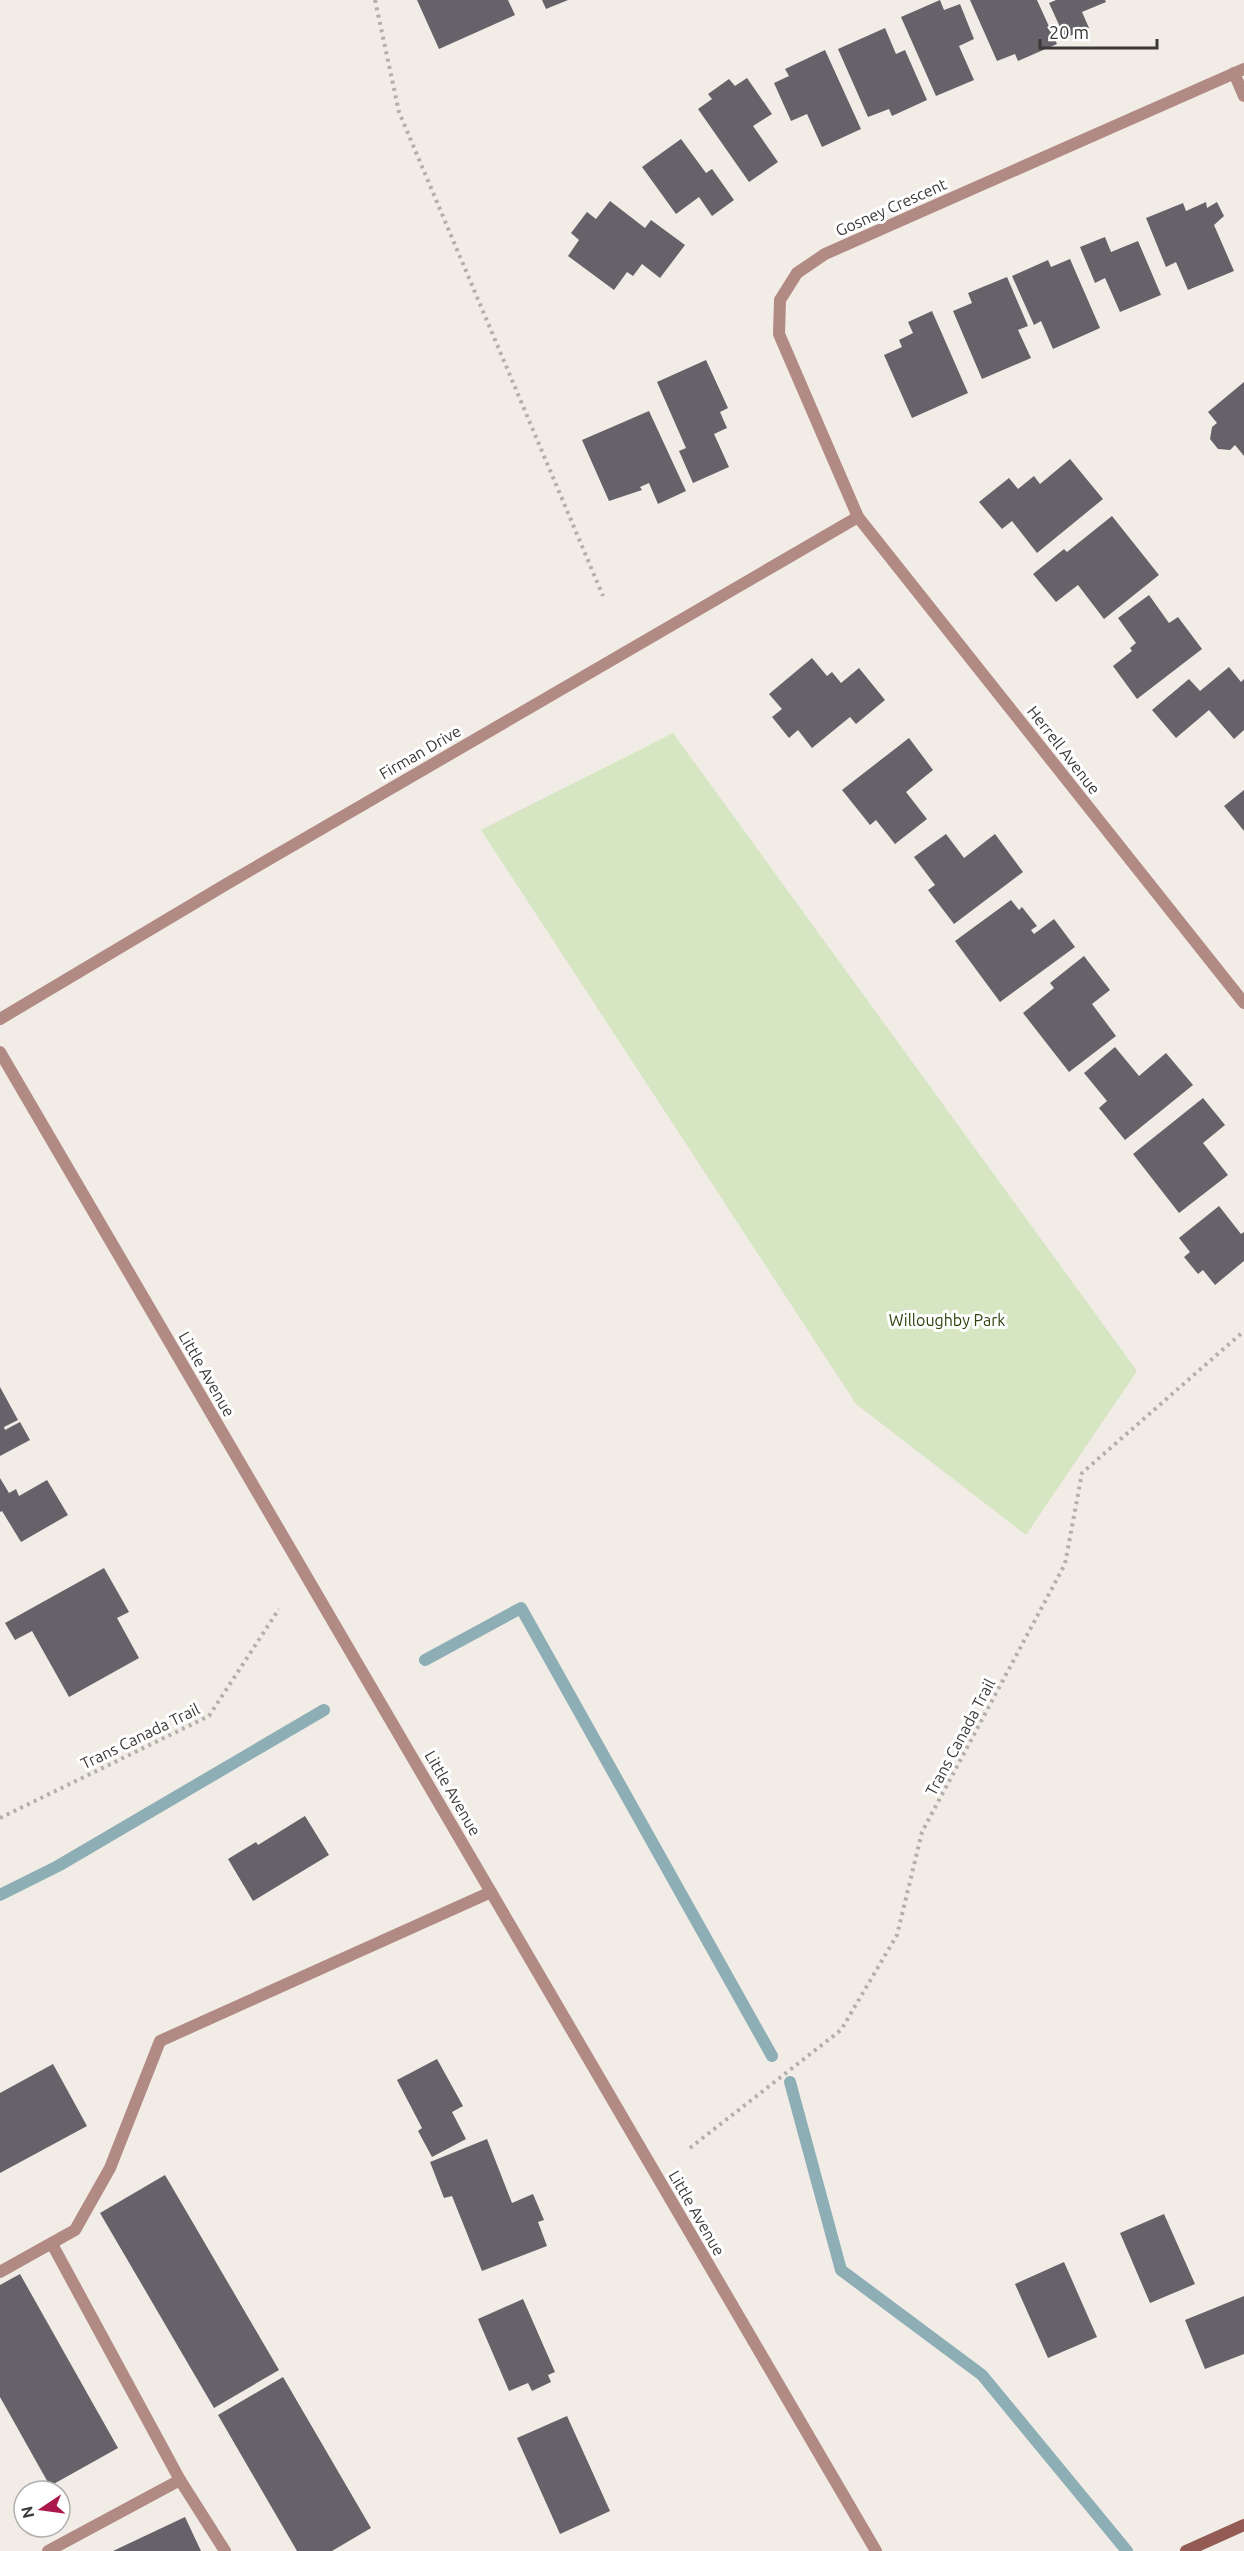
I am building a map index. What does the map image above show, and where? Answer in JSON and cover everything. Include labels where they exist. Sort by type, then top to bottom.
[{"type":"main road","points":[[1186,2551],[1244,2525]]},
{"type":"street","points":[[1239,71],[1244,96]]},
{"type":"street","name":"Gosney Crescent","points":[[858,517],[779,334],[780,300],[797,273],[825,254],[1239,71]]},
{"type":"street","name":"Herrell Avenue","points":[[858,517],[1244,1003]]},
{"type":"street","name":"Firman Drive","points":[[0,1019],[240,876],[858,517]]},
{"type":"street","name":"Little Avenue","points":[[0,1052],[876,2551]]},
{"type":"street","points":[[0,2272],[75,2230],[110,2168],[160,2041],[491,1892]]},
{"type":"street","points":[[52,2244],[180,2480],[225,2551]]},
{"type":"street","points":[[48,2551],[180,2480]]},
{"type":"path","points":[[375,0],[399,112],[603,596]]},
{"type":"path","name":"Trans Canada Trail","points":[[690,2148],[842,2030],[897,1935],[922,1832],[1065,1564],[1082,1473],[1244,1331]]},
{"type":"path","name":"Trans Canada Trail","points":[[0,1818],[209,1716],[279,1610]]},
{"type":"green space","name":"Willoughby Park","points":[[673,733],[1137,1371],[1026,1535],[856,1404],[481,830]]},
{"type":"building","points":[[417,0],[508,0],[515,15],[439,49]]},
{"type":"building","points":[[542,0],[568,0],[546,9]]},
{"type":"building","points":[[940,0],[944,10],[960,4],[974,39],[959,46],[974,80],[936,96],[901,17]]},
{"type":"building","points":[[970,0],[1037,0],[1057,44],[1018,61],[1015,54],[997,61]]},
{"type":"building","points":[[1056,0],[1105,0],[1106,2],[1082,12],[1089,28],[1065,38],[1049,3]]},
{"type":"building","points":[[885,28],[896,54],[905,50],[927,100],[892,116],[889,109],[868,117],[838,49]]},
{"type":"building","points":[[825,50],[861,129],[822,147],[807,114],[791,121],[774,83],[789,76],[785,69]]},
{"type":"building","points":[[747,78],[772,114],[753,126],[778,162],[749,182],[698,109],[712,99],[708,94],[729,79],[735,86]]},
{"type":"building","points":[[681,139],[706,173],[712,169],[734,200],[712,216],[699,197],[676,214],[642,167]]},
{"type":"building","points":[[610,201],[645,228],[651,220],[685,245],[660,278],[642,264],[633,276],[627,272],[614,290],[568,256],[579,240],[571,233],[587,212],[596,219]]},
{"type":"building","points":[[1206,202],[1207,208],[1217,202],[1224,216],[1214,225],[1234,271],[1188,290],[1176,262],[1166,267],[1146,218],[1183,203],[1186,211]]},
{"type":"building","points":[[1105,237],[1111,252],[1138,241],[1161,295],[1120,312],[1105,278],[1095,283],[1080,247]]},
{"type":"building","points":[[1070,259],[1100,328],[1053,349],[1041,321],[1034,325],[1012,276],[1048,260],[1051,267]]},
{"type":"building","points":[[1007,277],[1028,326],[1018,330],[1031,358],[982,379],[953,311],[972,303],[968,293]]},
{"type":"building","points":[[932,311],[968,393],[912,418],[884,355],[902,347],[899,340],[913,333],[908,322]]},
{"type":"building","points":[[706,360],[728,408],[720,412],[727,428],[714,434],[729,467],[693,483],[679,451],[686,448],[657,382]]},
{"type":"building","points":[[1244,382],[1244,456],[1235,445],[1230,450],[1218,449],[1210,439],[1212,427],[1217,423],[1208,412]]},
{"type":"building","points":[[649,411],[686,491],[658,504],[649,483],[640,487],[642,490],[609,501],[582,440]]},
{"type":"building","points":[[1070,459],[1103,499],[1037,553],[1012,521],[1002,529],[979,502],[1009,478],[1018,489],[1034,476],[1040,484]]},
{"type":"building","points":[[1112,516],[1159,575],[1104,619],[1078,585],[1056,602],[1033,574],[1064,549],[1067,552]]},
{"type":"building","points":[[1149,595],[1169,623],[1178,617],[1202,649],[1137,699],[1113,666],[1132,651],[1130,648],[1136,643],[1118,618]]},
{"type":"building","points":[[812,658],[827,676],[832,672],[841,683],[859,668],[885,700],[856,724],[850,717],[812,748],[798,730],[789,738],[772,717],[782,709],[769,694]]},
{"type":"building","points":[[1229,667],[1241,682],[1244,679],[1244,730],[1234,739],[1209,710],[1176,738],[1152,710],[1189,679],[1200,691]]},
{"type":"building","points":[[909,738],[933,770],[906,792],[927,819],[895,844],[876,820],[870,825],[842,790]]},
{"type":"building","points":[[1244,790],[1244,831],[1224,806]]},
{"type":"building","points":[[946,834],[964,858],[995,834],[1023,872],[954,924],[928,890],[935,885],[914,857]]},
{"type":"building","points":[[1011,900],[1019,910],[1022,907],[1037,926],[1031,930],[1034,934],[1054,919],[1075,947],[1000,1002],[955,941]]},
{"type":"building","points":[[1084,956],[1110,990],[1092,1004],[1116,1036],[1069,1072],[1023,1013],[1054,988],[1050,983]]},
{"type":"building","points":[[1115,1047],[1139,1076],[1166,1053],[1193,1085],[1125,1140],[1099,1108],[1107,1101],[1084,1073]]},
{"type":"building","points":[[1203,1098],[1225,1125],[1203,1143],[1228,1175],[1179,1213],[1133,1154]]},
{"type":"building","points":[[1219,1206],[1241,1234],[1244,1232],[1244,1261],[1215,1285],[1203,1270],[1198,1274],[1184,1257],[1190,1252],[1179,1238]]},
{"type":"building","points":[[0,1387],[18,1420],[4,1427],[5,1430],[20,1422],[30,1440],[0,1456]]},
{"type":"building","points":[[0,1478],[9,1493],[16,1489],[19,1496],[47,1480],[68,1515],[21,1542],[2,1511],[0,1512]]},
{"type":"building","points":[[104,1568],[129,1612],[117,1618],[139,1658],[69,1697],[32,1631],[15,1640],[5,1623]]},
{"type":"building","points":[[305,1816],[329,1855],[253,1901],[228,1859],[256,1842],[258,1845]]},
{"type":"building","points":[[437,2059],[463,2106],[452,2112],[466,2139],[432,2157],[418,2131],[422,2128],[397,2080]]},
{"type":"building","points":[[53,2064],[87,2126],[0,2173],[0,2093]]},
{"type":"building","points":[[487,2139],[512,2203],[533,2194],[544,2220],[538,2222],[547,2246],[482,2271],[452,2196],[444,2198],[430,2162]]},
{"type":"building","points":[[165,2175],[279,2370],[214,2408],[100,2213]]},
{"type":"building","points":[[1164,2214],[1195,2284],[1150,2303],[1120,2233]]},
{"type":"building","points":[[1064,2262],[1097,2337],[1048,2358],[1015,2284]]},
{"type":"building","points":[[20,2274],[118,2448],[63,2479],[46,2479],[0,2397],[0,2285]]},
{"type":"building","points":[[1244,2296],[1244,2354],[1205,2369],[1185,2320]]},
{"type":"building","points":[[523,2299],[555,2372],[548,2375],[551,2382],[532,2391],[528,2383],[509,2391],[478,2319]]},
{"type":"building","points":[[283,2377],[371,2528],[332,2551],[297,2551],[218,2415]]},
{"type":"building","points":[[567,2416],[610,2511],[560,2534],[517,2438]]},
{"type":"building","points":[[185,2517],[201,2551],[113,2551]]},
{"type":"waterway","points":[[425,1660],[521,1608],[772,2056]]},
{"type":"waterway","points":[[0,1895],[58,1866],[324,1710]]},
{"type":"waterway","points":[[790,2082],[841,2270],[982,2375],[1127,2551]]}]
